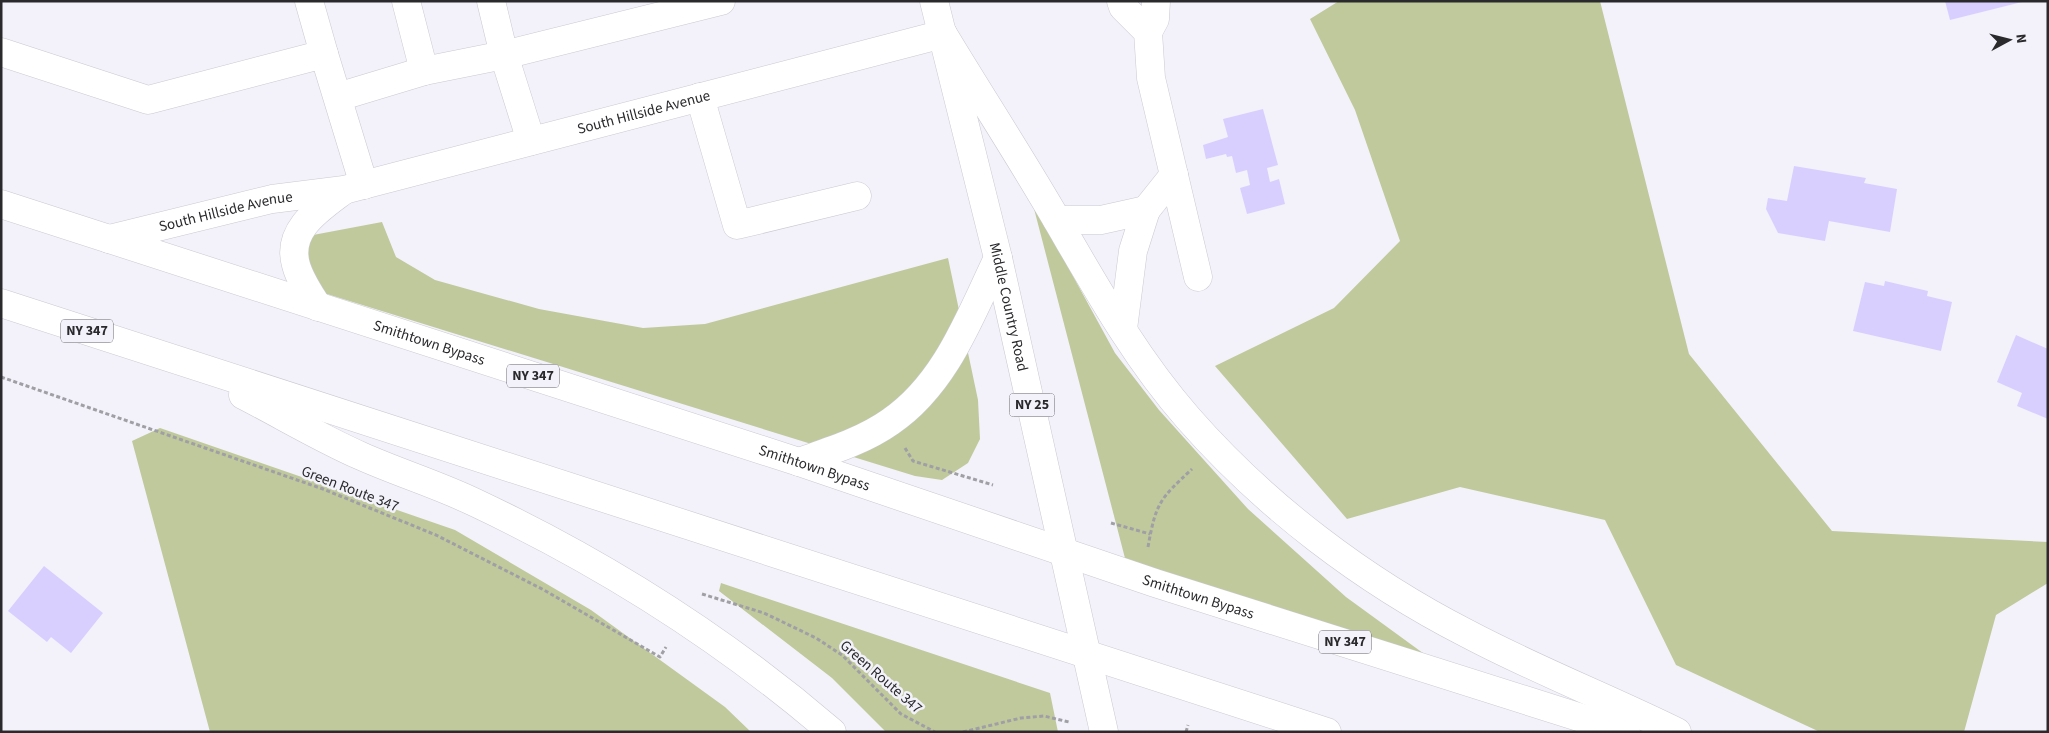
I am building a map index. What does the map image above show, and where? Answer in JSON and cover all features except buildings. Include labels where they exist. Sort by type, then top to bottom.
[{"type":"main road","points":[[309,1],[338,97],[354,188]]},
{"type":"main road","points":[[406,1],[424,71]]},
{"type":"main road","points":[[491,1],[504,55],[531,141]]},
{"type":"main road","points":[[338,97],[424,71],[504,55],[721,1]]},
{"type":"main road","name":"Middle Country Road","points":[[934,1],[998,258],[1104,732]]},
{"type":"main road","points":[[1121,1],[1123,7],[1148,32]]},
{"type":"main road","points":[[1156,1],[1155,19],[1148,32],[1151,78],[1198,277]]},
{"type":"main road","points":[[943,34],[1122,329],[1186,416],[1215,447],[1270,498],[1341,556],[1418,606],[1465,633],[1677,732]]},
{"type":"main road","name":"South Hillside Avenue","points":[[109,239],[272,199],[354,188],[943,34]]},
{"type":"main road","points":[[1,52],[148,100],[324,54]]},
{"type":"main road","points":[[700,97],[737,225],[857,196]]},
{"type":"main road","points":[[1122,329],[1133,251],[1146,210],[1174,175]]},
{"type":"main road","name":"South Hillside Avenue","points":[[318,307],[296,266],[294,258],[296,239],[306,221],[354,188]]},
{"type":"main road","name":"Smithtown Bypass","points":[[1,204],[800,462],[1064,552],[1626,732]]},
{"type":"main road","points":[[1057,220],[1101,220],[1146,210]]},
{"type":"main road","points":[[800,462],[843,446],[889,423],[917,399],[939,373],[953,350],[998,258]]},
{"type":"main road","name":"NY 347","points":[[1,303],[1327,732]]},
{"type":"main road","points":[[173,358],[360,456],[476,503],[584,560],[735,654],[783,690],[832,732]]},
{"type":"path","name":"Green Route 347","points":[[1,377],[340,496],[436,535],[492,562],[603,622],[660,657],[667,646]]},
{"type":"path","points":[[901,441],[913,461],[993,485]]},
{"type":"path","points":[[1148,547],[1157,507],[1163,496],[1196,465]]},
{"type":"path","points":[[1111,523],[1150,534]]},
{"type":"path","name":"Green Route 347","points":[[703,592],[764,613],[816,638],[842,655],[901,714],[935,732]]},
{"type":"path","points":[[964,732],[1021,718],[1044,716]]},
{"type":"path","points":[[1186,732],[1188,725]]},
{"type":"green space","points":[[1339,1],[1600,1],[1689,354],[1832,531],[2048,542],[2048,583],[1996,615],[1964,732],[1820,732],[1676,665],[1605,520],[1460,487],[1347,519],[1215,366],[1334,308],[1400,241],[1355,110],[1310,19]]},
{"type":"green space","points":[[1032,201],[1115,353],[1159,410],[1248,509],[1346,597],[1427,656],[1126,562]]},
{"type":"green space","points":[[382,222],[396,257],[435,280],[539,309],[643,328],[705,324],[948,258],[978,400],[980,439],[968,463],[942,480],[915,476],[314,290],[298,258],[313,235]]},
{"type":"green space","points":[[160,428],[455,530],[591,610],[725,707],[751,732],[210,732],[132,441]]},
{"type":"green space","points":[[721,583],[1050,693],[1058,732],[886,732],[832,678],[719,591]]}]
